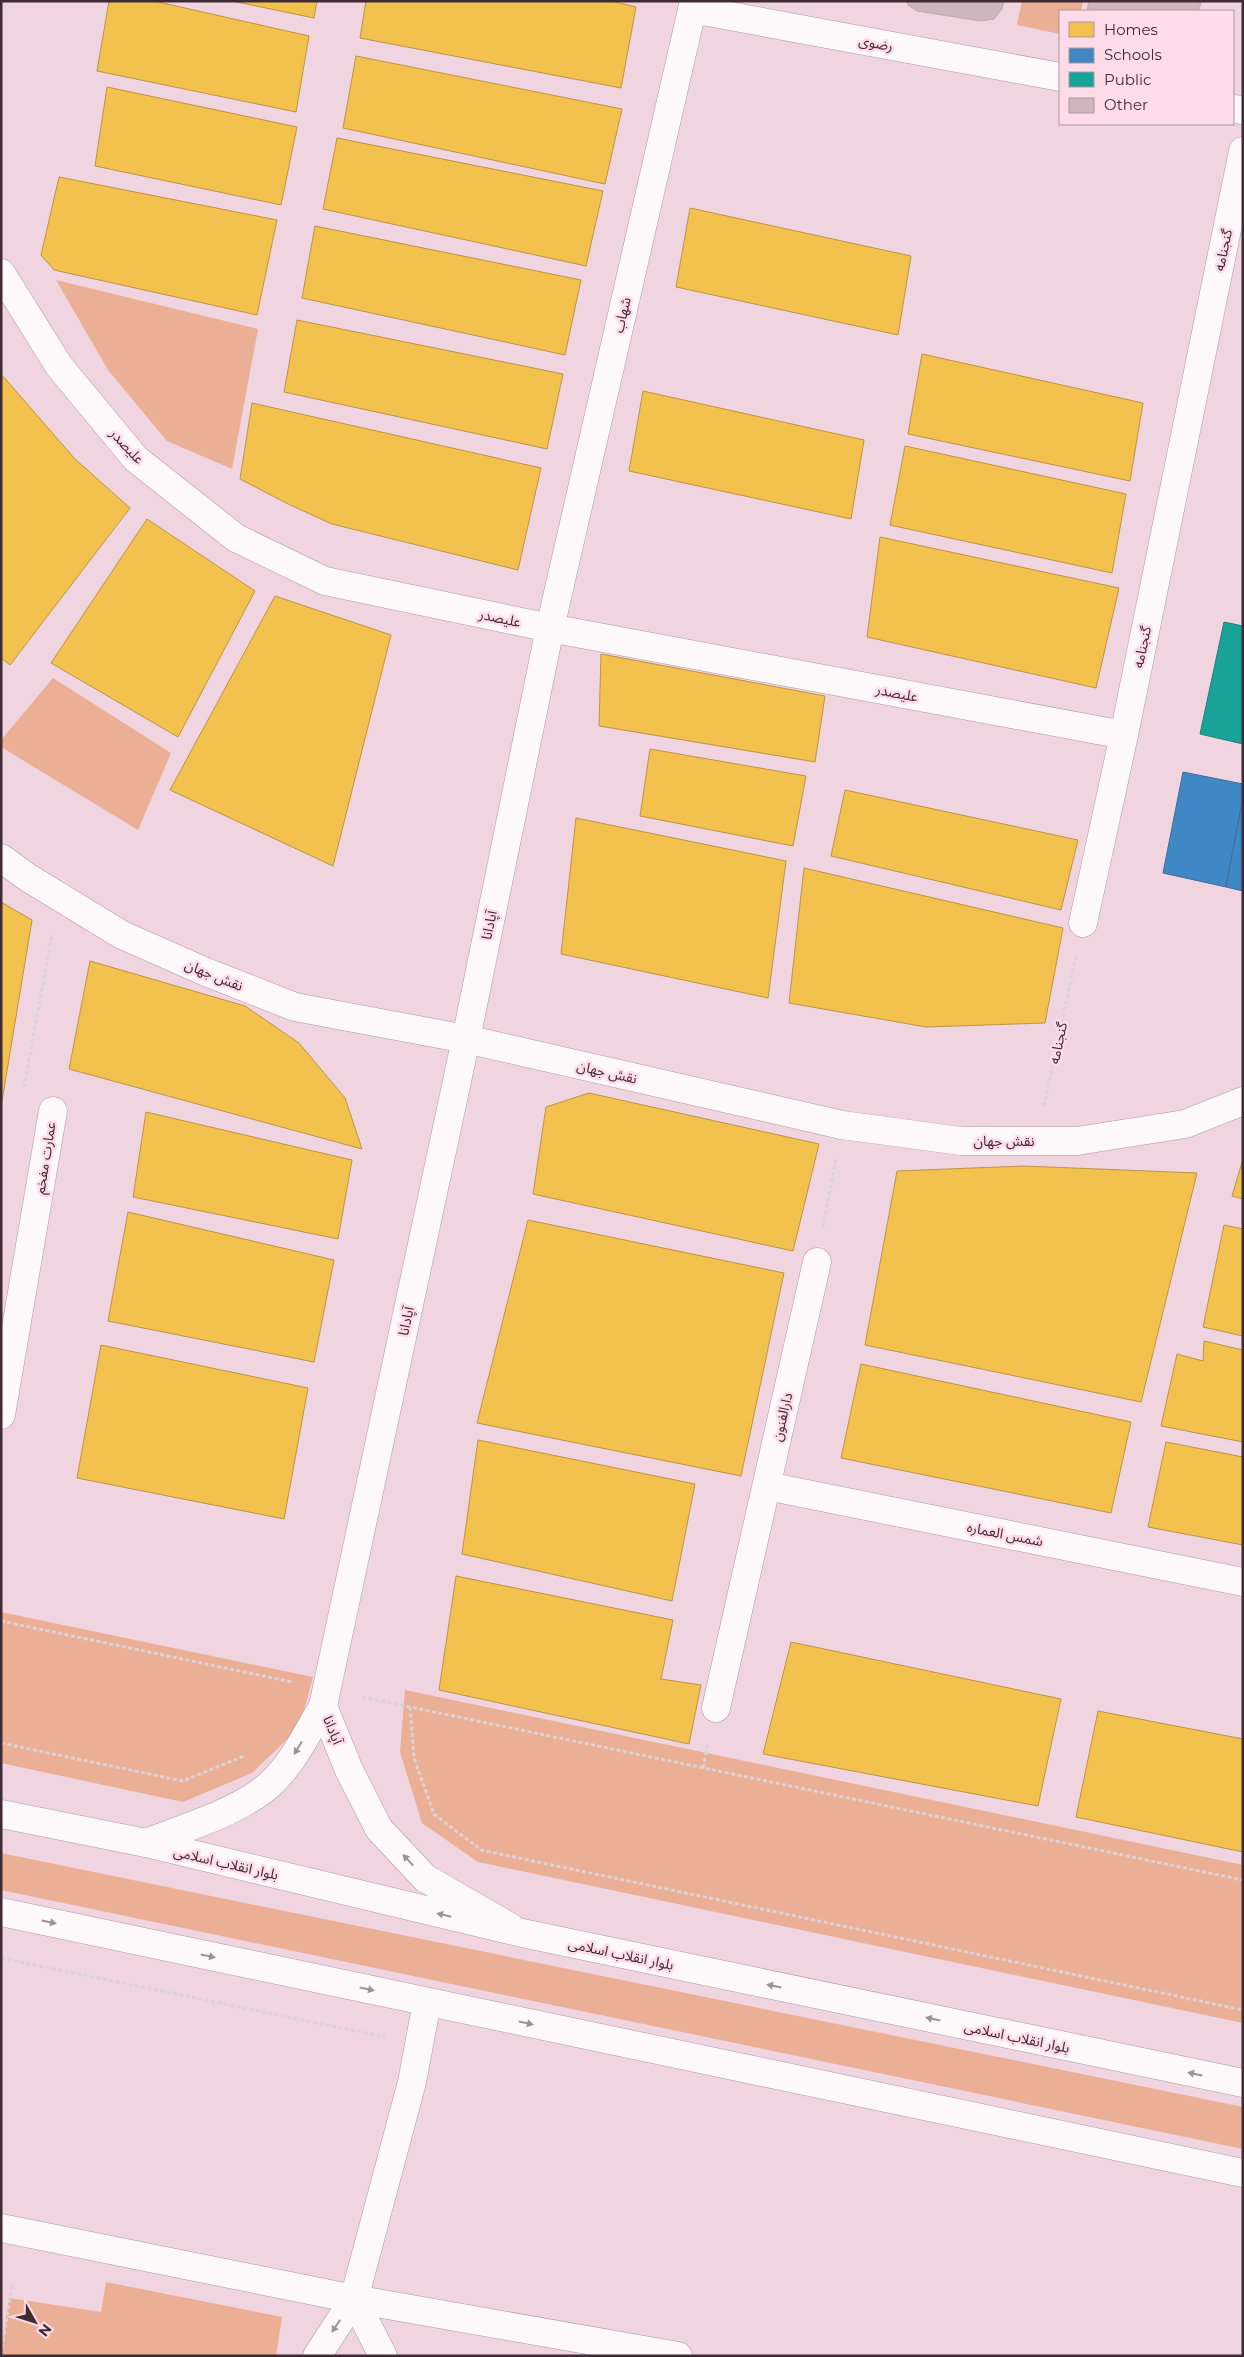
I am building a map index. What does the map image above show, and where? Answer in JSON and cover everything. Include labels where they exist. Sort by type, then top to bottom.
[{"type":"street","name":"رضوی","points":[[693,5],[1059,77]]},
{"type":"street","name":"شهاب","points":[[550,628],[693,5]]},
{"type":"street","name":"گنجنامه","points":[[1082,923],[1124,735],[1243,151]]},
{"type":"street","name":"علیصدر","points":[[1,273],[58,366],[136,459],[236,538],[324,581],[550,628],[1124,735]]},
{"type":"street","name":"آپادانا","points":[[522,1934],[425,1878],[379,1829],[349,1770],[325,1698],[466,1040],[550,628]]},
{"type":"street","name":"نقش جهان","points":[[1,858],[59,897],[122,935],[206,972],[295,1007],[466,1040],[842,1125],[961,1141],[1077,1141],[1185,1124],[1243,1102]]},
{"type":"street","name":"عمارت مفخم","points":[[1,1415],[10,1323],[53,1111]]},
{"type":"street","name":"دارالفنون","points":[[716,1708],[817,1262]]},
{"type":"street","name":"شمس العماره","points":[[766,1486],[1243,1582]]},
{"type":"street","points":[[146,1843],[227,1810],[263,1790],[291,1760],[325,1698]]},
{"type":"street","name":"بلوار انقلاب اسلامی","points":[[1,1814],[146,1843],[522,1934],[1243,2083]]},
{"type":"street","points":[[1,1912],[1243,2173]]},
{"type":"street","points":[[317,2356],[354,2299],[412,2082],[427,2002]]},
{"type":"street","points":[[1,2228],[354,2299],[678,2356]]},
{"type":"street","points":[[354,2299],[383,2356]]},
{"type":"path","name":"عمارت مفخم","points":[[53,1111],[21,1104],[59,897]]},
{"type":"path","name":"گنجنامه","points":[[1037,1141],[1082,923]]},
{"type":"path","points":[[817,1262],[842,1125]]},
{"type":"path","points":[[1,1622],[325,1698],[410,1707],[1243,1880]]},
{"type":"path","points":[[410,1707],[414,1758],[434,1814],[481,1850],[1243,2010]]},
{"type":"path","points":[[1,1743],[183,1781],[243,1756],[250,1751]]},
{"type":"path","points":[[1,1958],[419,2044]]},
{"type":"path","points":[[1,2354],[12,2285]]},
{"type":"shaded area","points":[[1022,1],[1083,1],[1081,10],[1059,10],[1059,34],[1017,25]]},
{"type":"shaded area","points":[[56,280],[258,329],[232,469],[167,441],[108,370]]},
{"type":"shaded area","points":[[53,678],[171,753],[138,830],[1,747],[1,740]]},
{"type":"shaded area","points":[[1,1612],[313,1677],[299,1728],[252,1773],[183,1802],[1,1763]]},
{"type":"shaded area","points":[[405,1690],[1243,1865],[1243,2023],[478,1862],[422,1823],[400,1752]]},
{"type":"shaded area","points":[[1,1853],[1243,2107],[1243,2149],[1,1890]]},
{"type":"shaded area","points":[[106,2282],[282,2317],[276,2356],[1,2356],[9,2298],[101,2312]]},
{"type":"building: Homes","points":[[109,1],[154,1],[309,36],[296,112],[97,71]]},
{"type":"building: Homes","points":[[232,1],[317,1],[314,18]]},
{"type":"building: Homes","points":[[366,1],[611,1],[636,7],[621,88],[360,38]]},
{"type":"building: Homes","points":[[356,56],[622,109],[605,184],[343,128]]},
{"type":"building: Homes","points":[[107,87],[297,127],[281,205],[95,166]]},
{"type":"building: Homes","points":[[337,138],[603,191],[586,266],[323,209]]},
{"type":"building: Homes","points":[[59,177],[277,220],[257,315],[54,270],[41,255]]},
{"type":"building: Homes","points":[[690,208],[911,256],[898,335],[676,287]]},
{"type":"building: Homes","points":[[315,226],[581,280],[565,355],[302,298]]},
{"type":"building: Homes","points":[[297,320],[563,374],[547,449],[284,392]]},
{"type":"building: Homes","points":[[922,354],[1143,403],[1130,481],[908,434]]},
{"type":"building: Homes","points":[[1,374],[75,459],[130,508],[10,665],[1,658]]},
{"type":"building: Homes","points":[[643,391],[864,440],[851,519],[629,471]]},
{"type":"building: Homes","points":[[252,403],[541,468],[518,570],[332,524],[240,479]]},
{"type":"building: Homes","points":[[905,446],[1126,494],[1112,573],[890,525]]},
{"type":"building: Homes","points":[[147,519],[255,591],[178,737],[51,663]]},
{"type":"building: Homes","points":[[880,537],[1119,588],[1096,688],[867,637]]},
{"type":"building: Homes","points":[[275,596],[391,635],[333,866],[170,790]]},
{"type":"building: Homes","points":[[601,654],[825,696],[815,762],[599,726]]},
{"type":"building: Homes","points":[[650,749],[806,776],[793,846],[640,816]]},
{"type":"building: Homes","points":[[845,790],[1078,840],[1061,910],[831,856]]},
{"type":"building: Homes","points":[[576,818],[786,861],[768,998],[561,954]]},
{"type":"building: Homes","points":[[804,868],[1063,928],[1045,1023],[926,1027],[789,1003]]},
{"type":"building: Homes","points":[[1,902],[32,920],[1,1107]]},
{"type":"building: Homes","points":[[90,961],[245,1006],[299,1043],[345,1098],[362,1149],[69,1069]]},
{"type":"building: Homes","points":[[589,1093],[819,1144],[793,1251],[533,1194],[546,1107]]},
{"type":"building: Homes","points":[[146,1112],[352,1160],[338,1239],[133,1197]]},
{"type":"building: Homes","points":[[1243,1159],[1243,1199],[1232,1196]]},
{"type":"building: Homes","points":[[1024,1166],[1197,1173],[1141,1402],[865,1345],[897,1171]]},
{"type":"building: Homes","points":[[128,1212],[334,1260],[314,1362],[108,1321]]},
{"type":"building: Homes","points":[[528,1220],[784,1273],[741,1476],[477,1423]]},
{"type":"building: Homes","points":[[1224,1225],[1243,1229],[1243,1336],[1203,1327]]},
{"type":"building: Homes","points":[[1204,1341],[1243,1350],[1243,1442],[1161,1426],[1177,1354],[1203,1361]]},
{"type":"building: Homes","points":[[101,1345],[308,1388],[284,1519],[77,1478]]},
{"type":"building: Homes","points":[[861,1364],[1131,1422],[1111,1513],[841,1458]]},
{"type":"building: Homes","points":[[478,1440],[695,1484],[672,1601],[462,1554]]},
{"type":"building: Homes","points":[[1166,1442],[1243,1457],[1243,1545],[1148,1527]]},
{"type":"building: Homes","points":[[456,1576],[673,1620],[661,1679],[701,1685],[689,1744],[439,1690]]},
{"type":"building: Homes","points":[[791,1642],[1061,1699],[1038,1806],[763,1754]]},
{"type":"building: Homes","points":[[1098,1711],[1243,1739],[1243,1852],[1076,1817]]},
{"type":"building: Schools","points":[[1183,772],[1243,784],[1243,797],[1226,887],[1163,873]]},
{"type":"building: Schools","points":[[1243,797],[1243,891],[1226,887]]},
{"type":"building: Public","points":[[1224,622],[1243,626],[1243,744],[1200,734]]},
{"type":"building: Other","points":[[907,1],[1004,1],[1002,9],[994,19],[981,21],[917,11],[908,5]]},
{"type":"building: Other","points":[[1089,1],[1201,1],[1199,10],[1087,10]]}]
